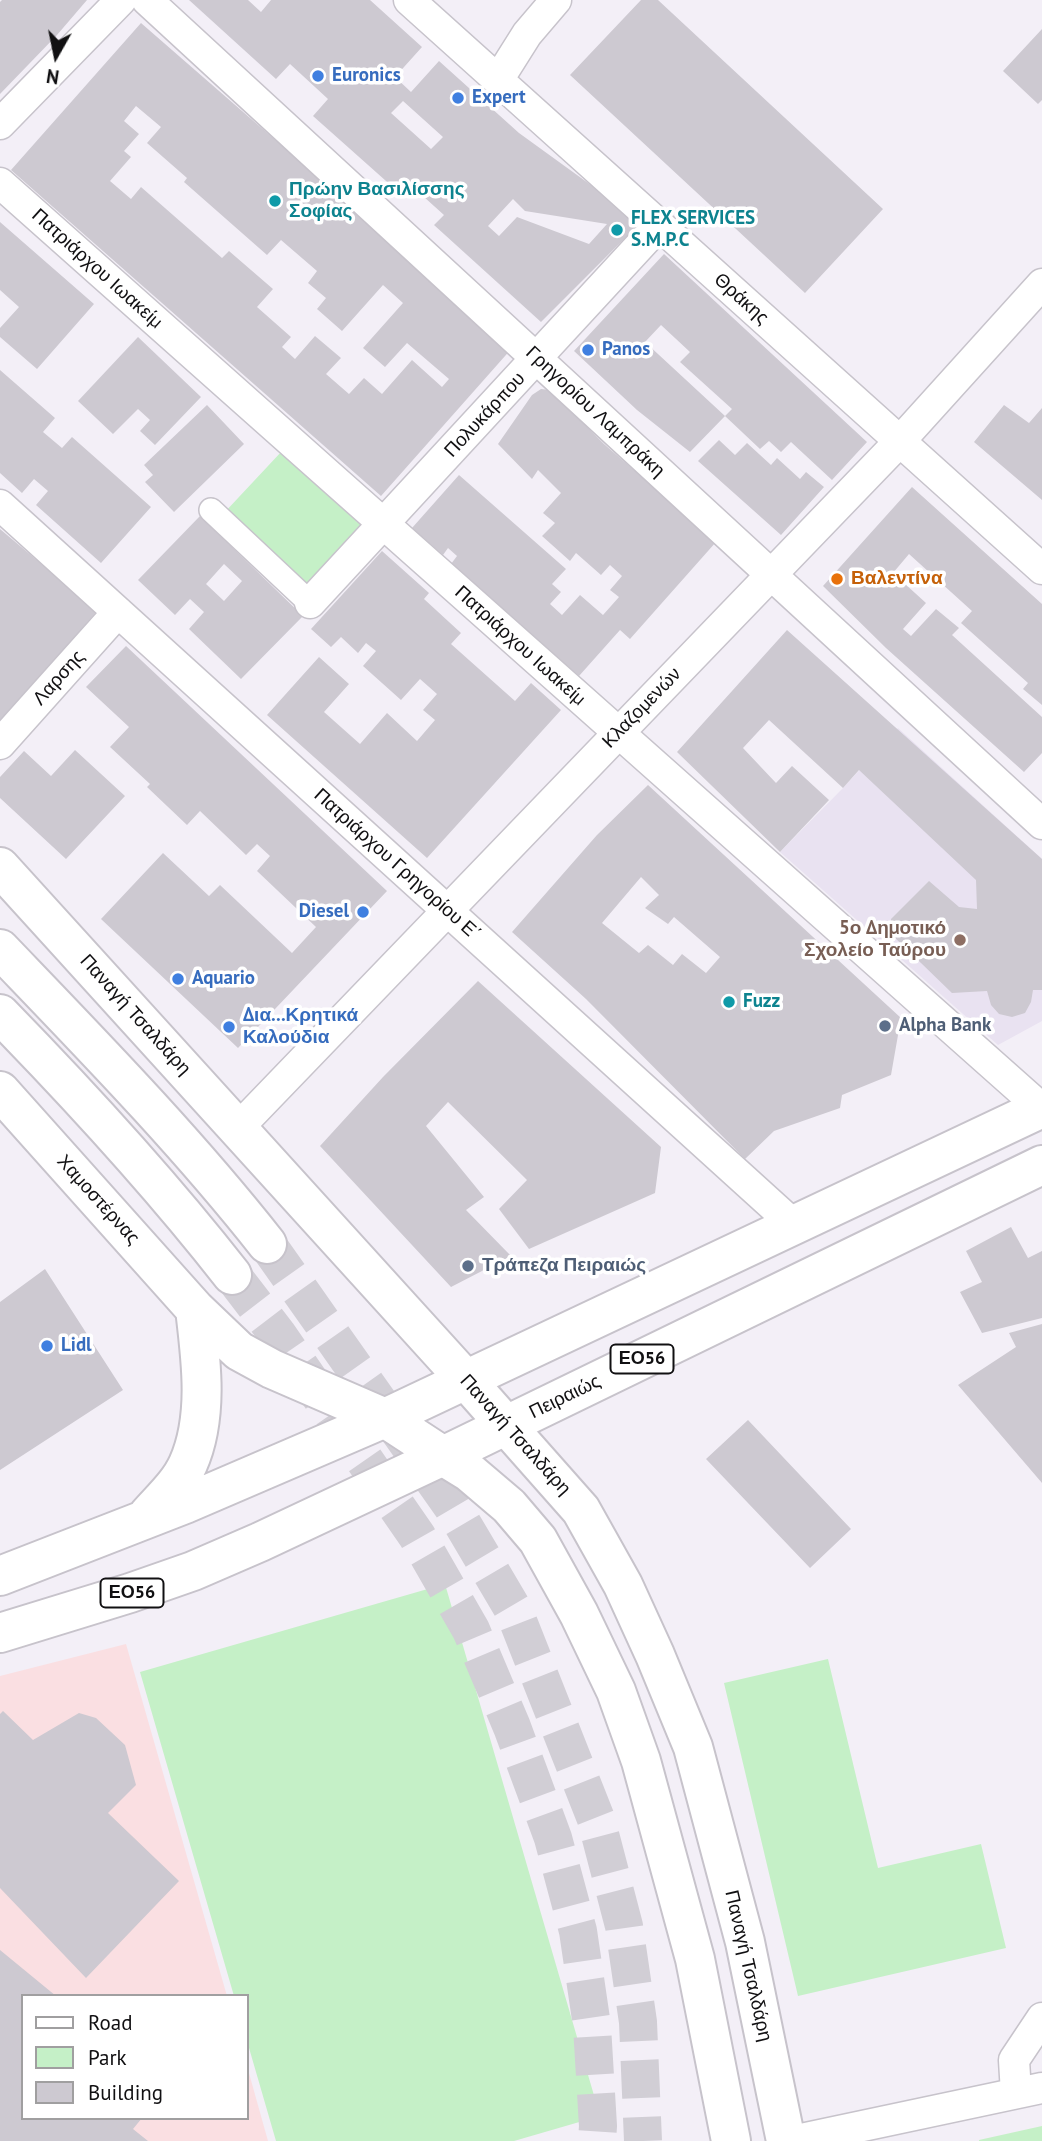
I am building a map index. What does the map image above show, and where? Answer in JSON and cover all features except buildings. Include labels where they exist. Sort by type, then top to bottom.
[{"type":"main road","name":"Παναγή Τσαλδάρη","points":[[0,867],[466,1380],[581,1510],[594,1531],[655,1655],[693,1747],[745,1942],[786,2141]]},
{"type":"main road","points":[[0,949],[163,1121],[224,1189],[267,1244]]},
{"type":"main road","points":[[0,1014],[139,1162],[232,1275]]},
{"type":"main road","name":"Χαμοστέρνας","points":[[0,1091],[195,1309],[239,1351],[272,1369],[385,1418],[443,1456]]},
{"type":"main road","points":[[0,1576],[185,1504],[385,1418],[1041,1108]]},
{"type":"main road","name":"Πειραιώς","points":[[0,1633],[130,1593],[192,1571],[269,1538],[1042,1165]]},
{"type":"main road","points":[[145,1518],[176,1484],[188,1464],[197,1435],[201,1359],[195,1309]]},
{"type":"main road","points":[[443,1456],[469,1472],[509,1506],[538,1540],[579,1614],[616,1691],[641,1761],[695,1959],[731,2141]]},
{"type":"street","points":[[0,124],[121,0]]},
{"type":"street","name":"Γρηγορίου Λαμπράκη","points":[[147,0],[1042,824]]},
{"type":"street","name":"Θράκης","points":[[409,0],[1042,569]]},
{"type":"street","points":[[498,80],[527,34],[556,0]]},
{"type":"street","name":"Πατριάρχου Ιωακείμ","points":[[0,183],[1041,1108]]},
{"type":"street","name":"Πολυκάρπου","points":[[310,603],[659,225]]},
{"type":"street","name":"Κλαζομενών","points":[[238,1128],[900,441],[1042,284]]},
{"type":"street","name":"Πατριάρχου Γρηγορίου Ε΄","points":[[0,505],[794,1225]]},
{"type":"street","points":[[211,510],[310,603]]},
{"type":"street","name":"Λαρσης","points":[[0,744],[118,612]]},
{"type":"street","points":[[792,2141],[1029,2091],[1014,2060],[1042,2018]]},
{"type":"shaded area","name":"5ο Δημοτικό Σχολείο Ταύρου","points":[[898,728],[1042,859],[1042,1021],[998,1045],[780,852]]},
{"type":"shaded area","points":[[126,1644],[226,1994],[21,1994],[21,2120],[248,2120],[248,2070],[268,2141],[0,2141],[0,1676]]},
{"type":"green space","points":[[282,451],[364,528],[307,589],[224,513]]},
{"type":"green space","points":[[445,1584],[600,2116],[514,2141],[276,2141],[248,2044],[248,1994],[233,1994],[140,1672]]},
{"type":"green space","points":[[828,1659],[878,1868],[981,1844],[1006,1948],[798,1996],[724,1683]]},
{"type":"green space","points":[[1042,2126],[1042,2141],[979,2141],[979,2140]]},
{"type":"tunnel","points":[[267,1244],[452,1506],[514,1611],[596,1819],[624,1926],[638,2022],[643,2141]]},
{"type":"tunnel","points":[[232,1275],[278,1335],[417,1536],[471,1630],[512,1727],[553,1838],[578,1931],[592,2026],[597,2141]]},
{"type":"place","name":"Euronics","points":[[318,76]]},
{"type":"place","name":"Expert","points":[[458,98]]},
{"type":"place","name":"Πρώην Βασιλίσσης Σοφίας","points":[[275,201]]},
{"type":"place","name":"FLEX SERVICES S.M.P.C","points":[[617,230]]},
{"type":"place","name":"Panos","points":[[588,350]]},
{"type":"place","name":"Βαλεντίνα","points":[[837,579]]},
{"type":"place","name":"Diesel","points":[[363,912]]},
{"type":"place","name":"5ο Δημοτικό Σχολείο Ταύρου","points":[[960,940]]},
{"type":"place","name":"Aquario","points":[[178,979]]},
{"type":"place","name":"Fuzz","points":[[729,1002]]},
{"type":"place","name":"Alpha Bank","points":[[885,1026]]},
{"type":"place","name":"Δια...Κρητικά Καλούδια","points":[[229,1027]]},
{"type":"place","name":"Τράπεζα Πειραιώς","points":[[468,1266]]},
{"type":"place","name":"Lidl","points":[[47,1346]]}]
